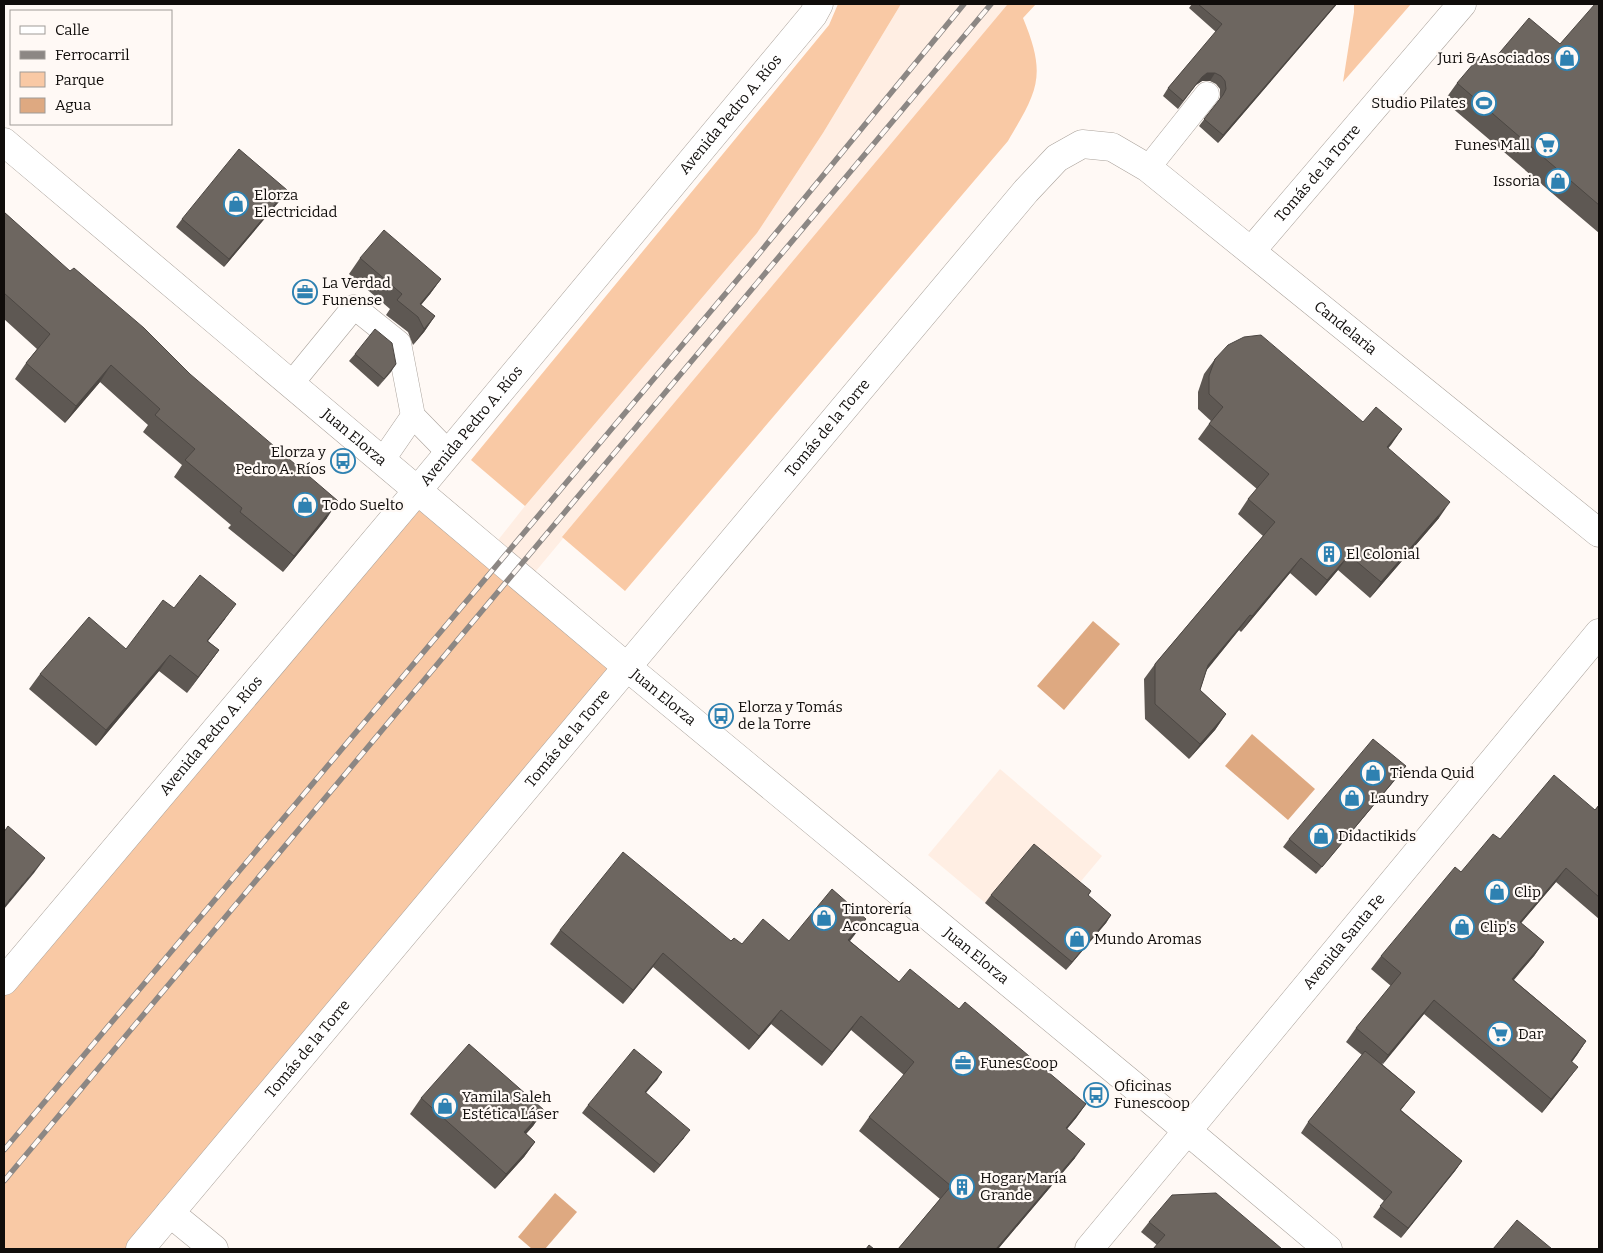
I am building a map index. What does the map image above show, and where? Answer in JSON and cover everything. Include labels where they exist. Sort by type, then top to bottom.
[{"type":"street","name":"Avenida Pedro A. Ríos","points":[[4,982],[418,491],[807,22],[819,4]]},
{"type":"street","name":"Tomás de la Torre","points":[[1252,250],[1462,4]]},
{"type":"street","name":"Juan Elorza","points":[[4,142],[626,667],[1328,1249]]},
{"type":"street","name":"Tomás de la Torre","points":[[140,1249],[1026,191],[1057,158],[1082,144]]},
{"type":"street","name":"Candelaria","points":[[1082,144],[1112,147],[1148,168],[1252,250],[1599,533]]},
{"type":"street","name":"Avenida Santa Fe","points":[[1089,1249],[1599,633]]},
{"type":"street","points":[[170,1213],[214,1249]]},
{"type":"lane","points":[[1148,168],[1208,94]]},
{"type":"lane","points":[[291,384],[354,307],[399,343],[413,416],[449,453]]},
{"type":"lane","points":[[382,461],[413,416]]},
{"type":"shaded area","points":[[901,4],[1009,4],[475,644],[444,608],[525,506],[757,233],[823,133]]},
{"type":"shaded area","points":[[1000,769],[1102,856],[1031,941],[928,855]]},
{"type":"green space","points":[[838,4],[901,4],[823,133],[757,233],[525,506],[471,460],[829,25]]},
{"type":"green space","points":[[1006,4],[1036,4],[1023,18],[1035,55],[1037,69],[1032,95],[1008,141],[625,591],[562,537]]},
{"type":"green space","points":[[1354,4],[1411,4],[1343,82],[1354,12]]},
{"type":"green space","points":[[417,491],[627,667],[140,1249],[4,1249],[4,981]]},
{"type":"water","points":[[1093,621],[1120,644],[1064,710],[1037,686]]},
{"type":"water","points":[[1252,734],[1315,789],[1288,820],[1225,766]]},
{"type":"water","points":[[555,1193],[577,1212],[545,1249],[532,1249],[518,1237]]},
{"type":"building","points":[[1198,4],[1336,4],[1223,135],[1204,119],[1226,89],[1225,81],[1221,76],[1215,73],[1207,73],[1183,101],[1168,88],[1222,24]]},
{"type":"building","name":"Funes Mall","points":[[1595,4],[1599,4],[1599,205],[1457,83],[1480,56],[1490,64],[1529,18],[1560,44]]},
{"type":"building","name":"Elorza Electricidad","points":[[239,149],[287,190],[229,259],[182,219]]},
{"type":"building","points":[[4,212],[70,271],[74,268],[144,328],[190,374],[338,501],[294,556],[240,512],[242,508],[185,460],[195,449],[155,415],[160,409],[111,365],[76,406],[26,363],[50,334],[4,293]]},
{"type":"building","points":[[384,230],[441,279],[420,304],[435,316],[424,329],[418,317],[397,300],[402,294],[360,258]]},
{"type":"building","points":[[375,329],[392,343],[396,364],[384,379],[355,354]]},
{"type":"building","name":"El Colonial","points":[[1261,335],[1363,422],[1376,407],[1402,429],[1387,447],[1450,502],[1381,582],[1349,555],[1327,580],[1301,558],[1208,665],[1200,690],[1226,714],[1200,744],[1155,704],[1155,664],[1275,522],[1248,499],[1269,474],[1209,424],[1223,407],[1209,394],[1209,376],[1215,359],[1228,345],[1244,337]]},
{"type":"building","points":[[200,575],[236,604],[207,641],[219,650],[198,677],[170,655],[106,730],[40,674],[89,617],[126,649],[163,600],[174,608]]},
{"type":"building","points":[[1373,739],[1406,766],[1322,867],[1289,839]]},
{"type":"building","points":[[1554,775],[1595,810],[1599,805],[1599,897],[1566,868],[1520,922],[1544,942],[1512,979],[1586,1041],[1571,1061],[1578,1067],[1551,1099],[1434,1000],[1388,1055],[1356,1028],[1401,973],[1381,956],[1455,867],[1461,872],[1493,834],[1500,839]]},
{"type":"building","points":[[8,826],[45,858],[4,906],[4,832]]},
{"type":"building","points":[[1034,844],[1091,891],[1088,895],[1111,915],[1072,962],[991,895]]},
{"type":"building","points":[[623,852],[731,941],[734,938],[742,944],[763,919],[789,941],[832,889],[866,919],[848,940],[899,982],[910,969],[959,1009],[965,1002],[1086,1104],[1066,1128],[1085,1144],[996,1249],[898,1249],[951,1186],[869,1117],[914,1062],[861,1016],[832,1052],[781,1010],[759,1036],[663,953],[633,990],[560,930]]},
{"type":"building","points":[[469,1044],[544,1110],[524,1132],[535,1142],[506,1174],[421,1098]]},
{"type":"building","points":[[634,1049],[662,1072],[645,1092],[690,1130],[660,1165],[588,1105]]},
{"type":"building","points":[[1365,1051],[1415,1092],[1400,1110],[1462,1161],[1408,1228],[1380,1206],[1392,1192],[1308,1122]]},
{"type":"building","points":[[1216,1193],[1282,1249],[1153,1249],[1165,1235],[1149,1222],[1172,1195]]},
{"type":"building","points":[[1517,1220],[1552,1249],[1493,1249]]},
{"type":"building","points":[[869,1245],[874,1249],[866,1249]]},
{"type":"railway","points":[[4,1150],[748,267],[964,4]]},
{"type":"railway","points":[[4,1181],[991,4]]},
{"type":"place","name":"Juri & Asociados","points":[[1567,58]]},
{"type":"place","name":"Studio Pilates","points":[[1484,103]]},
{"type":"place","name":"Funes Mall","points":[[1547,145]]},
{"type":"place","name":"Issoria","points":[[1558,181]]},
{"type":"place","name":"Elorza Electricidad","points":[[236,204]]},
{"type":"place","name":"La Verdad Funense","points":[[305,292]]},
{"type":"place","name":"Elorza y Pedro A. Ríos","points":[[343,461]]},
{"type":"place","name":"Todo Suelto","points":[[305,505]]},
{"type":"place","name":"El Colonial","points":[[1329,554]]},
{"type":"place","name":"Elorza y Tomás de la Torre","points":[[721,716]]},
{"type":"place","name":"Tienda Quid","points":[[1373,773]]},
{"type":"place","name":"Laundry","points":[[1352,798]]},
{"type":"place","name":"Didactikids","points":[[1321,836]]},
{"type":"place","name":"Clip","points":[[1497,892]]},
{"type":"place","name":"Tintorería Aconcagua","points":[[824,918]]},
{"type":"place","name":"Clip's","points":[[1462,927]]},
{"type":"place","name":"Mundo Aromas","points":[[1077,939]]},
{"type":"place","name":"Dar","points":[[1500,1034]]},
{"type":"place","name":"FunesCoop","points":[[963,1063]]},
{"type":"place","name":"Oficinas Funescoop","points":[[1096,1095]]},
{"type":"place","name":"Yamila Saleh Estética Láser","points":[[445,1106]]},
{"type":"place","name":"Hogar María Grande","points":[[962,1187]]}]
